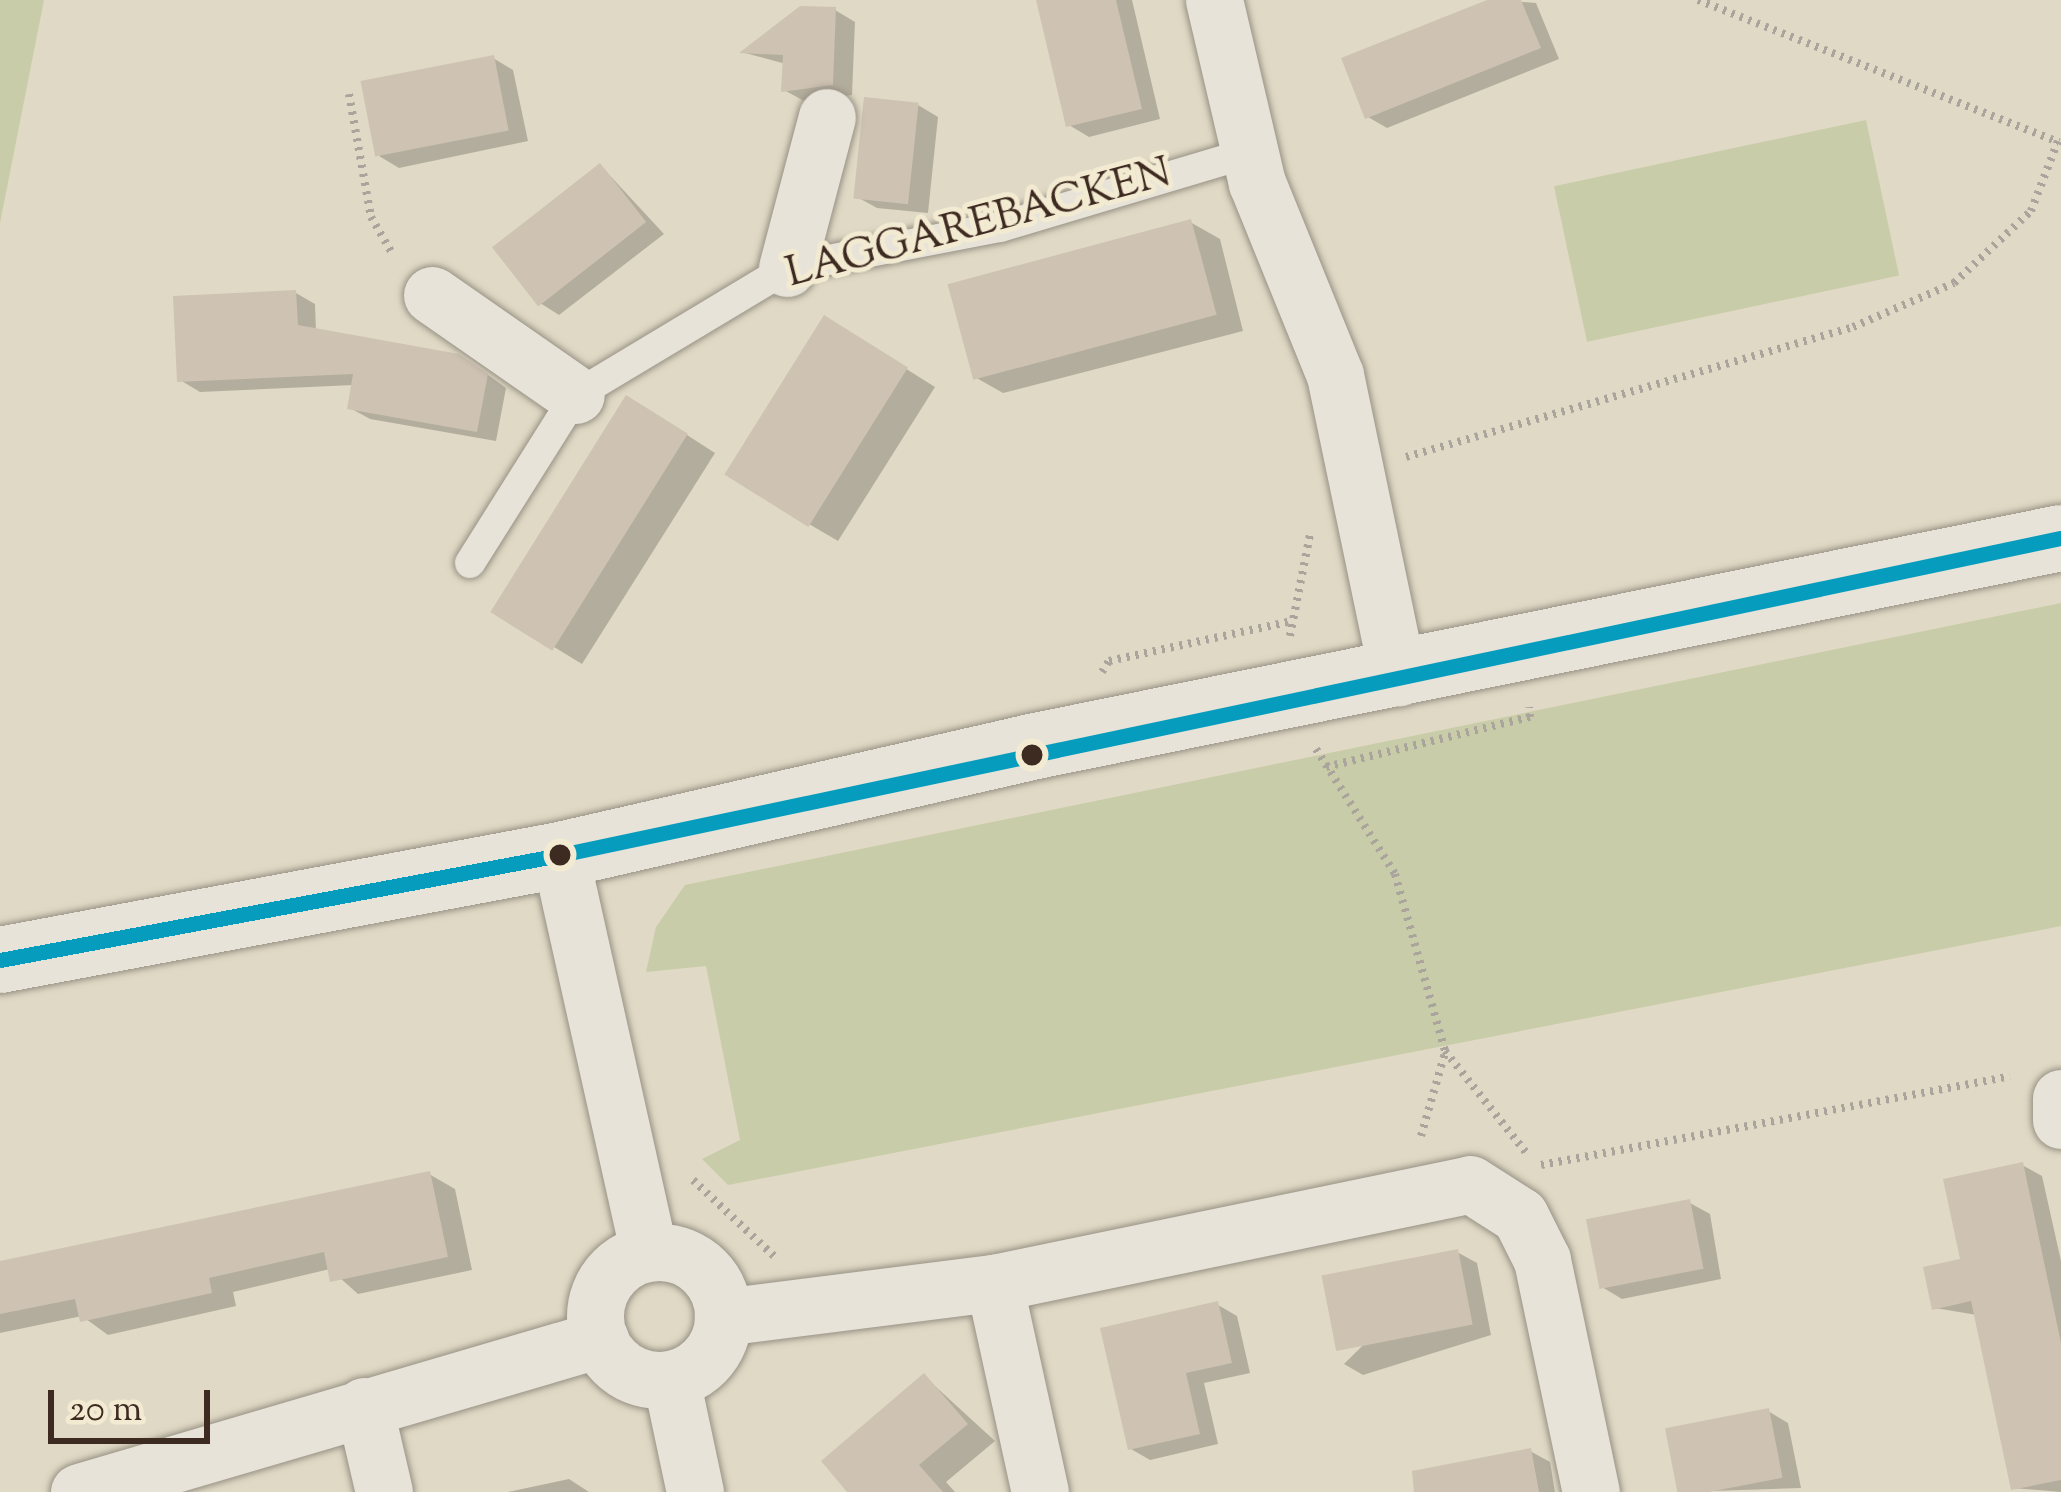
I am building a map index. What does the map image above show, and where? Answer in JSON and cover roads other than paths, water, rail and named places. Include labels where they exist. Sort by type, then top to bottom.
[{"type":"main road","points":[[0,960],[560,855],[2061,538]]},
{"type":"street","points":[[1214,0],[1250,153],[1335,375],[1398,676]]},
{"type":"street","points":[[787,268],[827,117]]},
{"type":"street","points":[[432,295],[576,395]]},
{"type":"street","points":[[560,855],[649,1252]]},
{"type":"street","points":[[723,1317],[994,1283],[1406,1191],[1470,1184],[1520,1216],[1542,1261],[1591,1492]]},
{"type":"street","points":[[649,1252],[703,1268],[723,1317],[705,1361],[670,1379],[630,1373],[600,1339],[600,1290],[649,1252]]},
{"type":"street","points":[[994,1283],[1040,1492]]},
{"type":"street","points":[[79,1492],[600,1339]]},
{"type":"street","points":[[670,1379],[695,1492]]},
{"type":"street","points":[[364,1406],[384,1492]]},
{"type":"lane","name":"LAGGAREBACKEN","points":[[470,563],[576,395],[787,268],[1000,226],[1250,153]]}]
